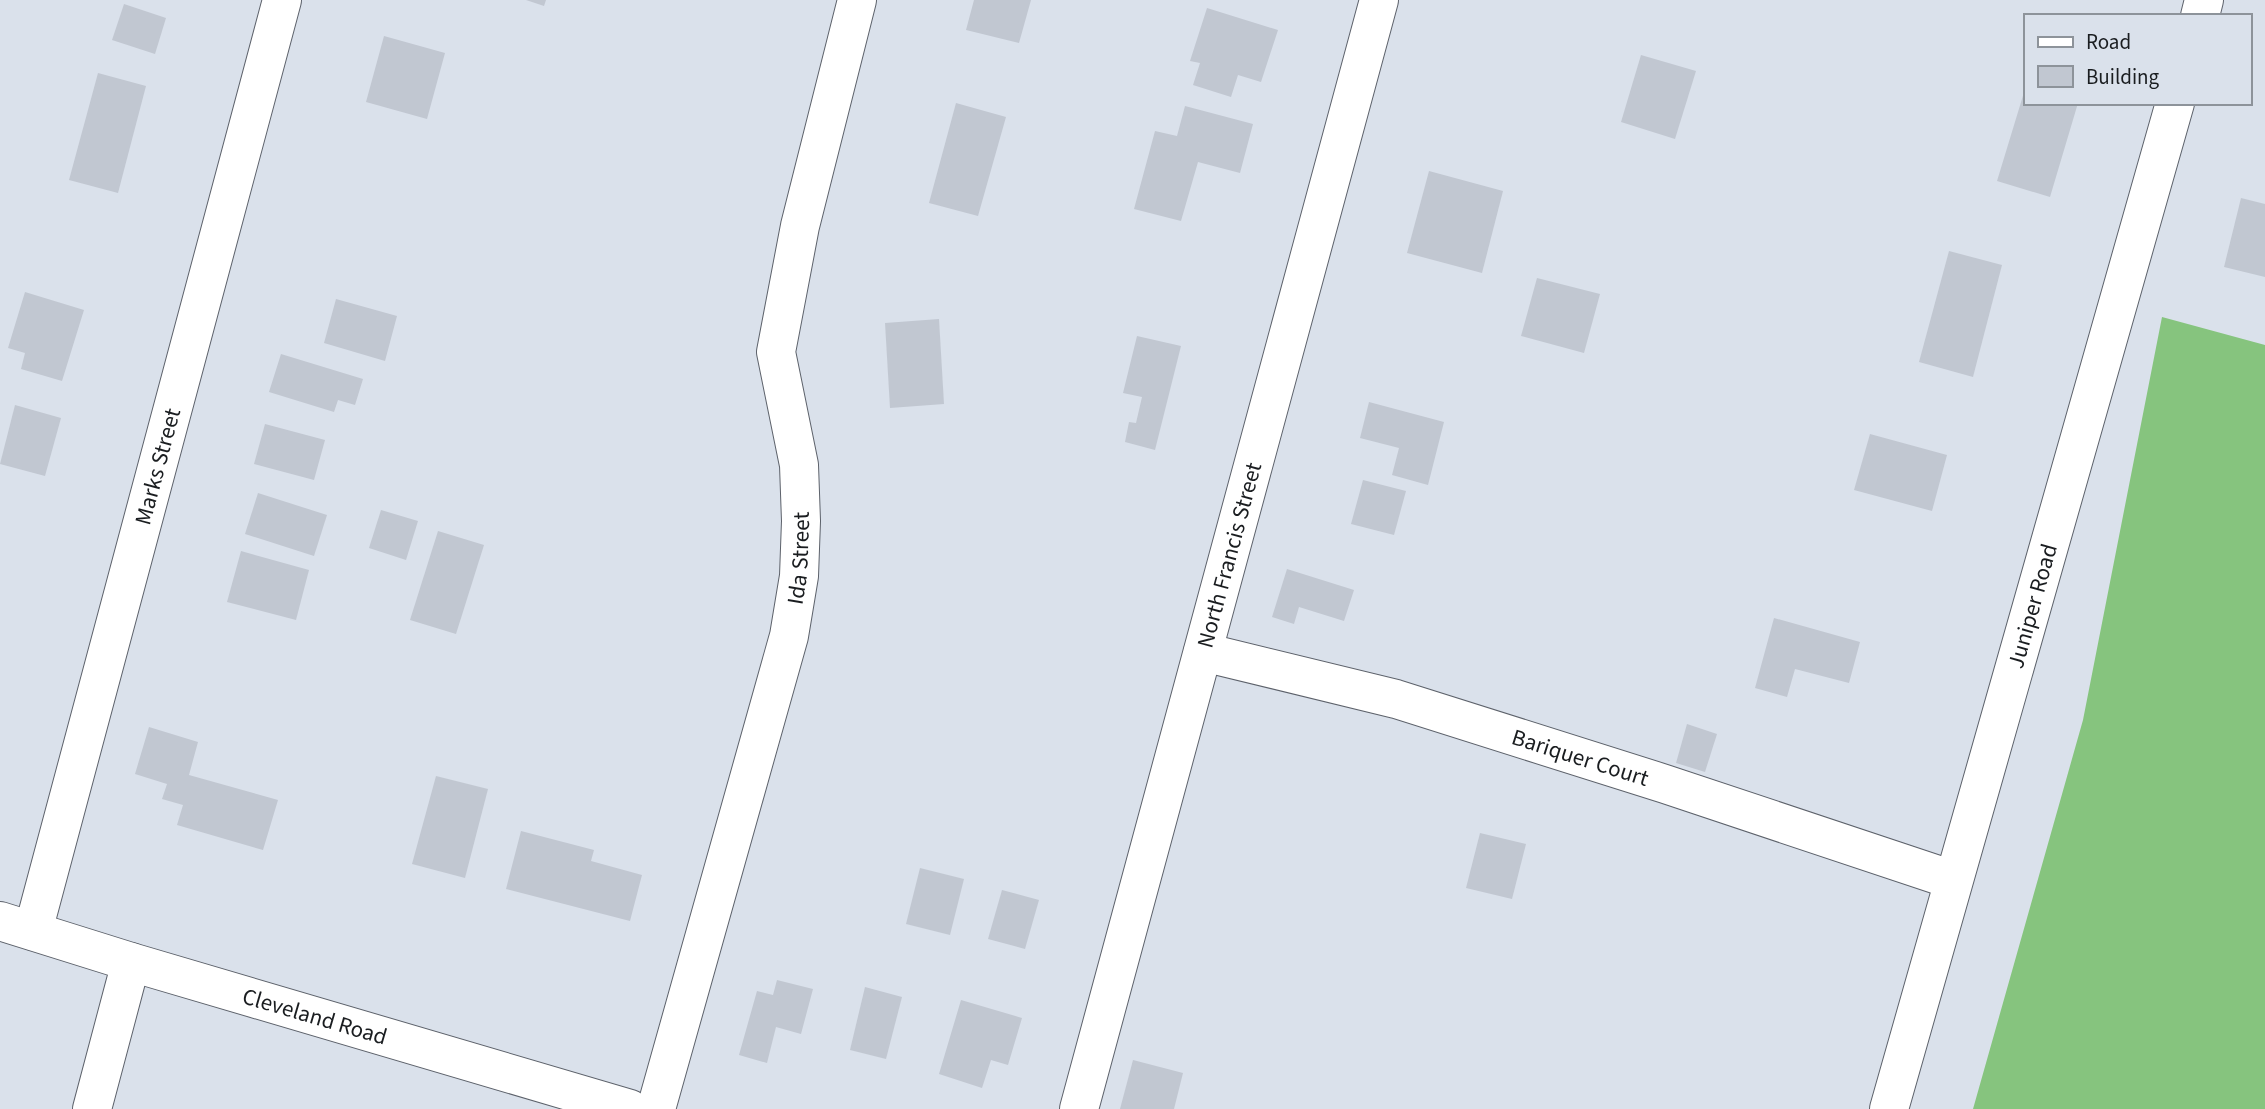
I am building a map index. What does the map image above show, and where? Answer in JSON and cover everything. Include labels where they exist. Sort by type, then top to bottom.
[{"type":"street","name":"Marks Street","points":[[16,926],[282,0]]},
{"type":"street","name":"Ida Street","points":[[656,1109],[789,636],[799,576],[802,521],[799,465],[776,352],[800,226],[856,0]]},
{"type":"street","name":"North Francis Street","points":[[1079,1109],[1379,0]]},
{"type":"street","name":"Juniper Road","points":[[1889,1109],[2174,105]]},
{"type":"street","name":"Bariquer Court","points":[[1203,652],[1396,699],[1665,784],[1953,880]]},
{"type":"street","name":"Cleveland Road","points":[[16,926],[629,1109]]},
{"type":"street","points":[[92,1109],[131,962]]},
{"type":"green space","points":[[2162,317],[2265,345],[2265,1109],[1973,1109],[2083,720]]},
{"type":"building","points":[[526,0],[546,0],[544,6]]},
{"type":"building","points":[[974,0],[1031,0],[1019,43],[966,30]]},
{"type":"building","points":[[124,4],[166,18],[155,54],[112,40]]},
{"type":"building","points":[[1207,8],[1278,30],[1261,82],[1238,75],[1231,97],[1193,85],[1200,63],[1190,61]]},
{"type":"building","points":[[384,36],[445,53],[427,119],[366,102]]},
{"type":"building","points":[[1641,55],[1696,71],[1675,139],[1621,122]]},
{"type":"building","points":[[98,73],[146,86],[118,193],[69,180]]},
{"type":"building","points":[[2024,92],[2024,105],[2077,105],[2050,197],[1997,181]]},
{"type":"building","points":[[956,103],[1006,117],[978,216],[929,203]]},
{"type":"building","points":[[1185,106],[1253,124],[1240,173],[1198,162],[1181,221],[1134,209],[1155,131],[1177,136]]},
{"type":"building","points":[[1429,171],[1503,191],[1482,273],[1407,253]]},
{"type":"building","points":[[2241,198],[2265,204],[2265,277],[2224,267]]},
{"type":"building","points":[[1949,251],[2002,265],[1973,377],[1919,362]]},
{"type":"building","points":[[1537,278],[1600,294],[1584,353],[1521,336]]},
{"type":"building","points":[[25,292],[84,310],[62,381],[21,369],[25,353],[8,348]]},
{"type":"building","points":[[336,299],[397,316],[385,361],[324,343]]},
{"type":"building","points":[[939,319],[944,404],[890,408],[885,323]]},
{"type":"building","points":[[1137,336],[1181,346],[1155,450],[1125,442],[1129,422],[1136,423],[1142,397],[1123,393]]},
{"type":"building","points":[[281,354],[363,379],[355,405],[338,400],[334,412],[269,392]]},
{"type":"building","points":[[1369,402],[1444,422],[1428,485],[1392,475],[1399,448],[1360,438]]},
{"type":"building","points":[[15,405],[61,418],[45,476],[0,464]]},
{"type":"building","points":[[265,424],[325,440],[314,480],[254,464]]},
{"type":"building","points":[[1870,434],[1947,455],[1932,511],[1854,490]]},
{"type":"building","points":[[1363,480],[1406,491],[1394,535],[1351,524]]},
{"type":"building","points":[[258,493],[327,515],[314,556],[245,534]]},
{"type":"building","points":[[381,510],[418,521],[406,560],[369,548]]},
{"type":"building","points":[[438,531],[484,545],[456,634],[410,620]]},
{"type":"building","points":[[241,551],[309,570],[296,620],[227,602]]},
{"type":"building","points":[[1287,569],[1354,590],[1344,621],[1299,607],[1294,624],[1272,617]]},
{"type":"building","points":[[1774,618],[1860,642],[1849,683],[1795,669],[1787,697],[1755,688]]},
{"type":"building","points":[[1687,724],[1717,734],[1705,772],[1676,763]]},
{"type":"building","points":[[149,727],[198,742],[189,775],[278,800],[263,850],[177,825],[183,805],[162,799],[167,784],[135,774]]},
{"type":"building","points":[[436,776],[488,789],[465,878],[412,864]]},
{"type":"building","points":[[521,831],[594,850],[591,861],[642,875],[630,921],[506,889]]},
{"type":"building","points":[[1480,833],[1526,844],[1512,899],[1466,888]]},
{"type":"building","points":[[920,868],[964,879],[950,935],[906,924]]},
{"type":"building","points":[[1002,890],[1039,900],[1025,949],[988,939]]},
{"type":"building","points":[[777,980],[813,989],[801,1034],[776,1027],[767,1063],[739,1055],[757,991],[773,995]]},
{"type":"building","points":[[865,987],[902,997],[886,1059],[850,1050]]},
{"type":"building","points":[[961,1000],[1022,1018],[1008,1065],[991,1060],[982,1088],[939,1074]]},
{"type":"building","points":[[1133,1060],[1183,1073],[1174,1109],[1120,1109]]}]
